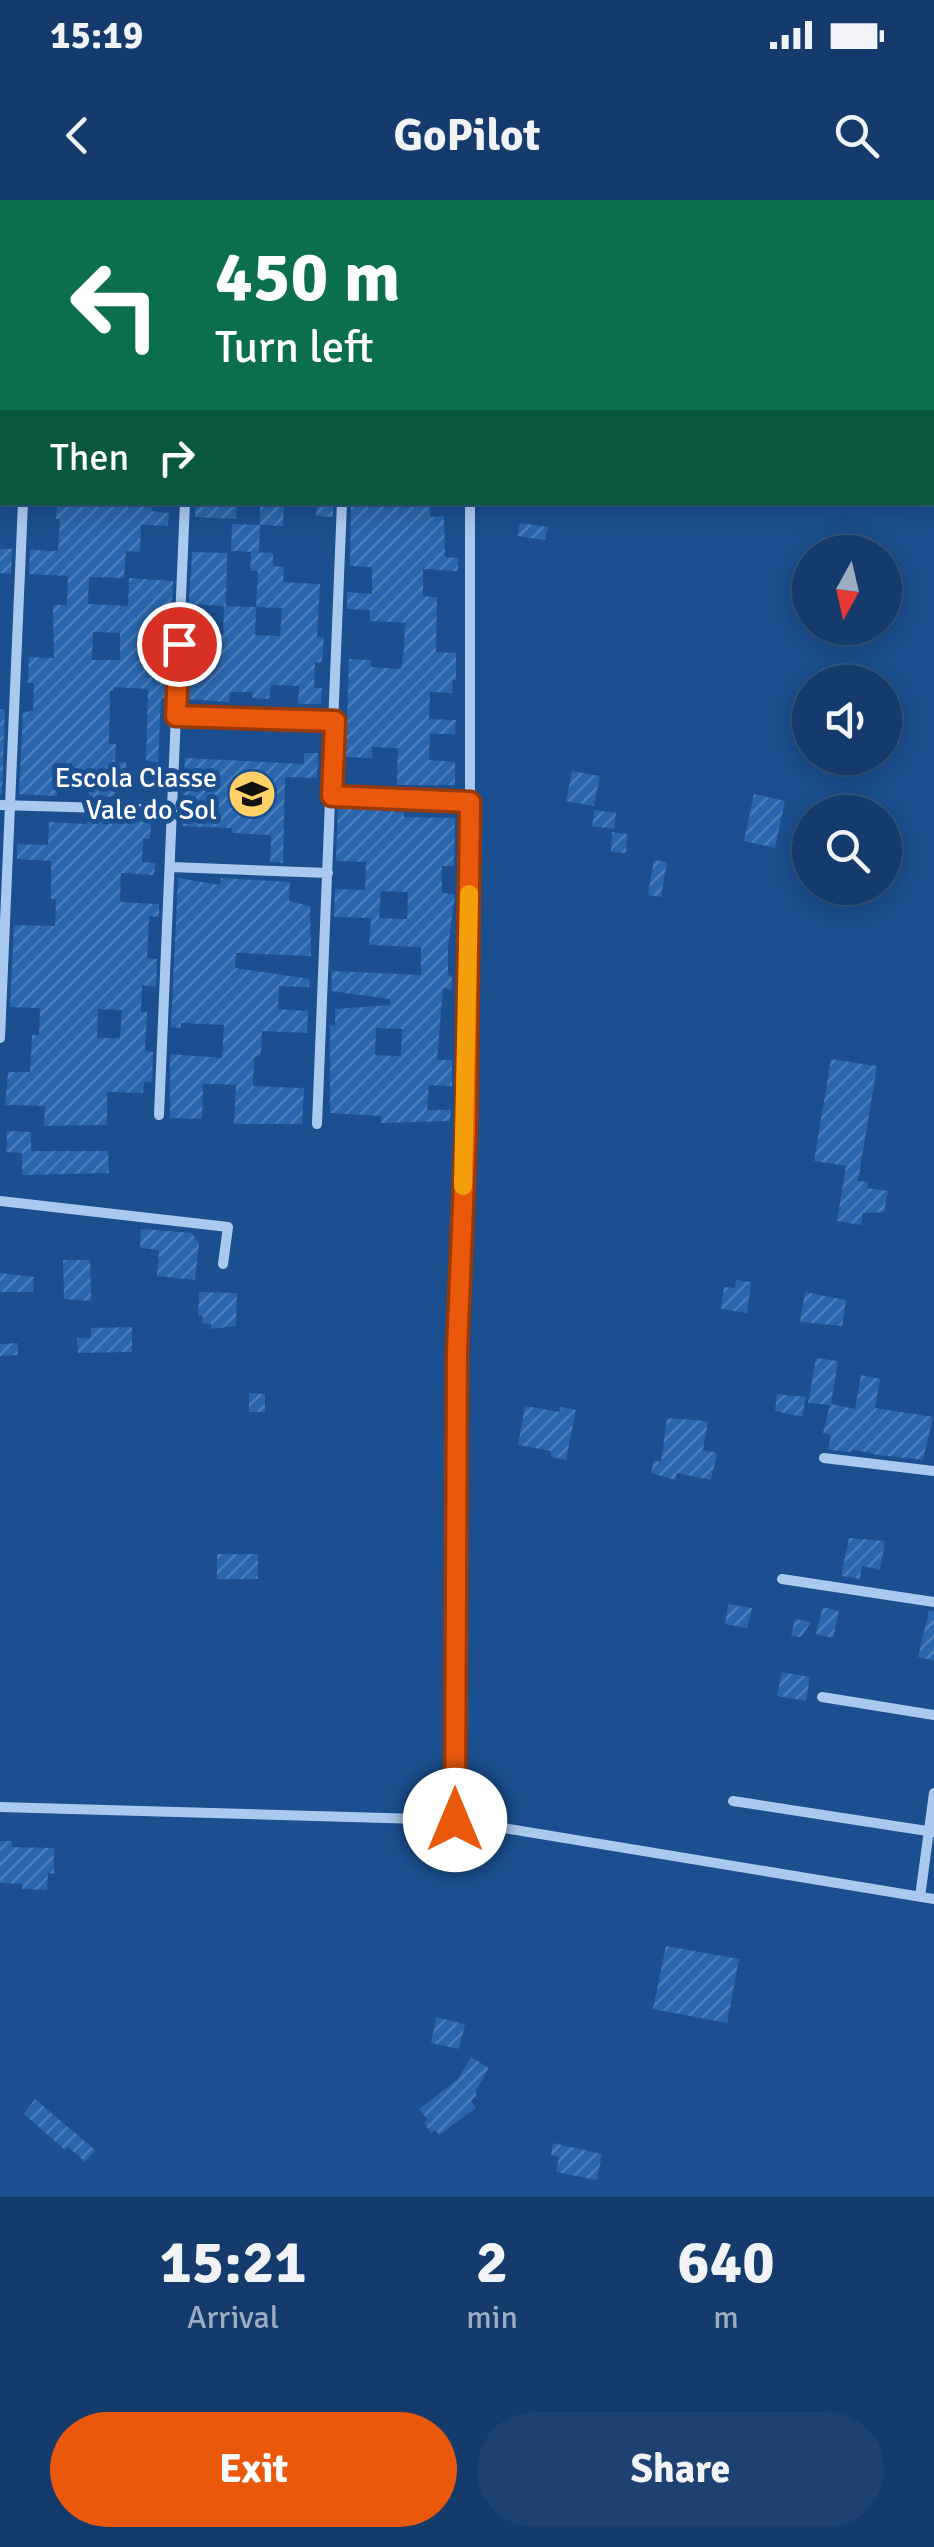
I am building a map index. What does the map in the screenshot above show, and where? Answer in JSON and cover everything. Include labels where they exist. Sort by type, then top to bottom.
[{"type":"street","points":[[0,1038],[5,805],[23,505]]},
{"type":"street","points":[[159,1115],[184,505]]},
{"type":"street","points":[[317,1124],[342,505]]},
{"type":"street","points":[[455,1820],[457,1352],[466,1131],[470,802],[470,505]]},
{"type":"street","points":[[176,716],[335,721]]},
{"type":"street","points":[[332,796],[470,802]]},
{"type":"street","points":[[5,805],[173,810]]},
{"type":"street","points":[[172,867],[328,873]]},
{"type":"street","points":[[0,1201],[228,1227],[223,1264]]},
{"type":"street","points":[[824,1458],[934,1470]]},
{"type":"street","points":[[782,1579],[934,1602]]},
{"type":"street","points":[[822,1697],[934,1716]]},
{"type":"street","points":[[920,1896],[934,1793]]},
{"type":"street","points":[[733,1802],[931,1832]]},
{"type":"street","points":[[0,1807],[455,1820],[934,1899]]},
{"type":"building","points":[[57,505],[152,505],[152,511],[169,513],[168,526],[141,525],[140,552],[126,551],[124,578],[89,577],[88,604],[128,606],[129,578],[173,581],[172,604],[158,608],[160,662],[170,661],[168,699],[161,698],[158,762],[146,761],[148,689],[114,687],[110,691],[109,744],[116,744],[115,763],[126,762],[125,790],[115,789],[115,797],[89,799],[88,789],[56,787],[57,796],[19,794],[23,712],[33,711],[34,683],[28,683],[29,657],[54,658],[53,605],[67,605],[68,576],[29,574],[30,550],[58,551],[60,519],[56,519]],"holes":[[[93,632],[120,633],[120,660],[92,660]]]},
{"type":"building","points":[[196,505],[237,505],[236,519],[195,517]]},
{"type":"building","points":[[260,505],[284,505],[283,526],[260,525]]},
{"type":"building","points":[[317,505],[333,505],[333,517],[316,516]]},
{"type":"building","points":[[351,505],[430,505],[430,517],[444,516],[445,557],[458,558],[458,571],[423,569],[423,596],[437,597],[436,652],[456,653],[456,680],[452,693],[430,692],[429,719],[456,720],[455,734],[430,734],[429,760],[455,762],[455,785],[397,785],[398,748],[372,747],[372,758],[341,757],[349,659],[371,660],[371,667],[401,669],[404,649],[405,623],[370,621],[370,610],[347,609],[347,592],[372,594],[372,567],[350,566]]},
{"type":"building","points":[[520,523],[548,527],[545,540],[517,536]]},
{"type":"building","points":[[232,524],[260,525],[259,552],[231,551]]},
{"type":"building","points":[[0,549],[12,549],[11,574],[0,573]]},
{"type":"building","points":[[192,552],[227,553],[226,606],[189,604]]},
{"type":"building","points":[[251,552],[273,553],[273,566],[284,567],[283,582],[320,584],[317,637],[324,637],[322,663],[315,662],[314,688],[322,688],[321,704],[298,704],[299,686],[271,685],[269,699],[252,698],[253,692],[230,692],[229,702],[185,699],[188,638],[193,638],[194,632],[223,634],[224,606],[256,607],[258,571],[250,571]],"holes":[[[256,607],[282,608],[280,636],[255,635]]]},
{"type":"building","points":[[0,709],[5,710],[2,794],[0,794]]},
{"type":"building","points":[[304,753],[318,753],[317,778],[285,777],[283,863],[270,862],[271,835],[232,833],[232,828],[182,826],[185,758],[304,764]]},
{"type":"building","points":[[572,771],[600,776],[594,806],[566,801]]},
{"type":"building","points":[[754,794],[785,801],[775,848],[744,841]]},
{"type":"building","points":[[338,807],[404,812],[404,817],[455,818],[454,866],[442,866],[442,893],[455,894],[448,948],[452,989],[443,988],[437,1060],[452,1060],[452,1086],[429,1085],[427,1110],[451,1110],[450,1121],[381,1123],[381,1116],[330,1113],[330,1025],[335,1026],[335,1009],[390,1005],[390,999],[331,991],[332,971],[421,975],[421,947],[369,945],[371,918],[334,917],[335,889],[365,890],[366,862],[336,861]],"holes":[[[381,891],[408,892],[407,919],[379,918]],[[376,1028],[402,1029],[401,1056],[375,1055]]]},
{"type":"building","points":[[595,810],[616,813],[614,829],[592,826]]},
{"type":"building","points":[[88,816],[102,817],[102,822],[151,821],[150,839],[143,839],[142,862],[155,863],[154,875],[121,873],[120,902],[159,904],[159,917],[149,916],[147,958],[157,959],[156,987],[142,985],[141,1012],[147,1012],[145,1051],[153,1052],[152,1082],[144,1082],[143,1093],[107,1092],[107,1125],[44,1126],[45,1106],[5,1105],[8,1072],[30,1072],[32,1035],[39,1035],[40,1008],[10,1007],[14,925],[55,926],[51,861],[17,859],[17,844],[48,845],[49,822],[87,824]],"holes":[[[98,1009],[122,1010],[120,1038],[97,1038]]]},
{"type":"building","points":[[612,832],[627,834],[626,853],[611,852]]},
{"type":"building","points":[[654,860],[667,862],[661,897],[648,895]]},
{"type":"building","points":[[178,878],[220,885],[221,878],[290,882],[289,901],[310,906],[311,956],[236,953],[235,968],[310,979],[309,987],[279,986],[278,1009],[308,1011],[307,1033],[262,1031],[261,1054],[254,1058],[253,1086],[304,1088],[302,1124],[234,1124],[236,1085],[218,1084],[203,1084],[202,1119],[170,1118],[170,1054],[222,1058],[224,1025],[181,1023],[181,1028],[171,1027]]},
{"type":"building","points":[[831,1059],[877,1066],[858,1181],[868,1182],[867,1188],[888,1191],[884,1212],[863,1213],[861,1225],[837,1221],[846,1166],[814,1161]]},
{"type":"building","points":[[7,1131],[31,1132],[31,1151],[108,1151],[109,1173],[22,1175],[22,1153],[6,1152]]},
{"type":"building","points":[[141,1229],[192,1233],[199,1244],[195,1280],[157,1276],[159,1250],[140,1248]]},
{"type":"building","points":[[63,1260],[90,1260],[91,1301],[64,1299]]},
{"type":"building","points":[[0,1273],[34,1277],[33,1292],[0,1292]]},
{"type":"building","points":[[736,1280],[751,1282],[747,1313],[721,1309],[724,1287],[735,1288]]},
{"type":"building","points":[[199,1292],[237,1293],[236,1326],[211,1329],[211,1324],[202,1323],[203,1316],[198,1316]]},
{"type":"building","points":[[805,1292],[846,1300],[842,1326],[800,1322]]},
{"type":"building","points":[[132,1327],[132,1352],[78,1353],[77,1338],[91,1338],[91,1328]]},
{"type":"building","points":[[18,1343],[18,1355],[0,1356],[0,1344]]},
{"type":"building","points":[[816,1358],[838,1361],[831,1404],[855,1409],[861,1375],[880,1379],[875,1408],[933,1417],[923,1460],[853,1449],[828,1450],[831,1435],[823,1433],[830,1405],[808,1403]]},
{"type":"building","points":[[249,1393],[265,1394],[265,1412],[249,1412]]},
{"type":"building","points":[[777,1394],[806,1397],[802,1417],[775,1411]]},
{"type":"building","points":[[525,1406],[560,1412],[561,1407],[576,1410],[566,1460],[551,1457],[551,1451],[518,1445]]},
{"type":"building","points":[[667,1418],[708,1421],[703,1450],[717,1453],[711,1480],[677,1473],[675,1480],[651,1473],[654,1460],[661,1462]]},
{"type":"building","points":[[849,1538],[885,1541],[880,1570],[862,1566],[860,1579],[841,1576]]},
{"type":"building","points":[[217,1554],[258,1554],[258,1579],[217,1579]]},
{"type":"building","points":[[728,1604],[752,1608],[747,1628],[725,1624]]},
{"type":"building","points":[[823,1607],[839,1611],[833,1638],[816,1634]]},
{"type":"building","points":[[929,1611],[934,1611],[934,1660],[918,1657]]},
{"type":"building","points":[[795,1619],[811,1622],[801,1637],[791,1636]]},
{"type":"building","points":[[782,1672],[810,1677],[806,1701],[777,1696]]},
{"type":"building","points":[[0,1841],[12,1841],[12,1847],[54,1848],[54,1874],[48,1873],[47,1890],[0,1883]]},
{"type":"building","points":[[666,1946],[739,1959],[727,2023],[653,2009]]},
{"type":"building","points":[[436,2017],[465,2024],[459,2049],[431,2043]]},
{"type":"building","points":[[471,2057],[489,2068],[471,2101],[476,2108],[439,2135],[435,2130],[431,2133],[424,2123],[428,2120],[419,2109],[458,2079]]},
{"type":"building","points":[[35,2099],[95,2150],[85,2162],[24,2114]]},
{"type":"building","points":[[553,2143],[602,2154],[597,2180],[556,2172],[559,2157],[551,2155]]},
{"type":"slow traffic","points":[[463,1186],[469,894]]},
{"type":"place","name":"Escola Classe Vale do Sol","points":[[252,794]]},
{"type":"route","points":[[179,644],[176,716],[335,721],[332,796],[470,802],[466,1131],[457,1352],[455,1820]]}]
